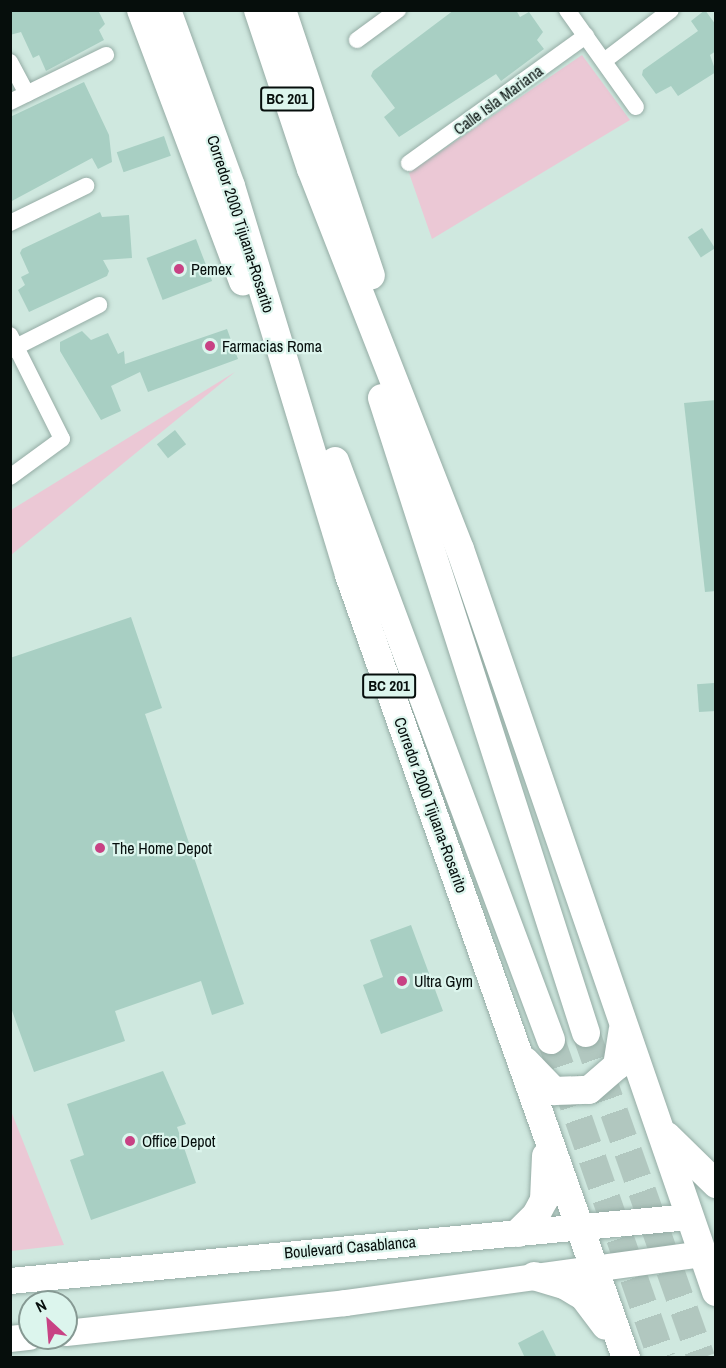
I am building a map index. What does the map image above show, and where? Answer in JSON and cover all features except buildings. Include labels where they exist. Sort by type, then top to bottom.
[{"type":"highway","points":[[141,10],[349,575]]},
{"type":"highway","name":"Corredor 2000 Tijuana-Rosarito","points":[[167,10],[231,186],[349,575],[544,1126],[577,1228],[625,1356]]},
{"type":"highway","name":"BC 201","points":[[258,10],[311,169],[460,549],[716,1292]]},
{"type":"highway","points":[[282,10],[460,549]]},
{"type":"highway","points":[[311,169],[484,723],[586,1033]]},
{"type":"highway","points":[[231,186],[551,1040]]},
{"type":"highway","points":[[519,1055],[540,1080],[554,1090],[575,1093],[590,1090],[617,1066],[623,1027]]},
{"type":"highway","points":[[518,1233],[536,1215],[544,1200],[548,1179],[544,1126]]},
{"type":"highway","points":[[662,1130],[716,1184]]},
{"type":"highway","points":[[534,1276],[566,1286],[584,1297],[625,1356]]},
{"type":"main road","name":"Boulevard Casablanca","points":[[10,1281],[689,1217]]},
{"type":"main road","points":[[78,1332],[335,1305],[702,1254]]},
{"type":"street","points":[[357,40],[398,10]]},
{"type":"street","points":[[567,10],[636,106]]},
{"type":"street","points":[[604,61],[671,10]]},
{"type":"street","name":"Calle Isla Mariana","points":[[410,163],[586,36]]},
{"type":"street","points":[[10,102],[106,55]]},
{"type":"street","points":[[10,62],[27,94]]},
{"type":"street","points":[[10,223],[86,186]]},
{"type":"street","points":[[10,477],[62,439],[12,344],[99,305]]},
{"type":"shaded area","points":[[582,55],[630,120],[432,239],[409,173]]},
{"type":"shaded area","points":[[235,372],[11,555],[11,510]]},
{"type":"shaded area","points":[[11,1111],[64,1245],[11,1251]]},
{"type":"tunnel","points":[[586,1033],[701,1358]]},
{"type":"tunnel","points":[[551,1040],[662,1358]]},
{"type":"place","name":"Pemex","points":[[179,269]]},
{"type":"place","name":"Farmacias Roma","points":[[210,346]]},
{"type":"place","name":"The Home Depot","points":[[100,848]]},
{"type":"place","name":"Ultra Gym","points":[[402,981]]},
{"type":"place","name":"Office Depot","points":[[130,1141]]}]
